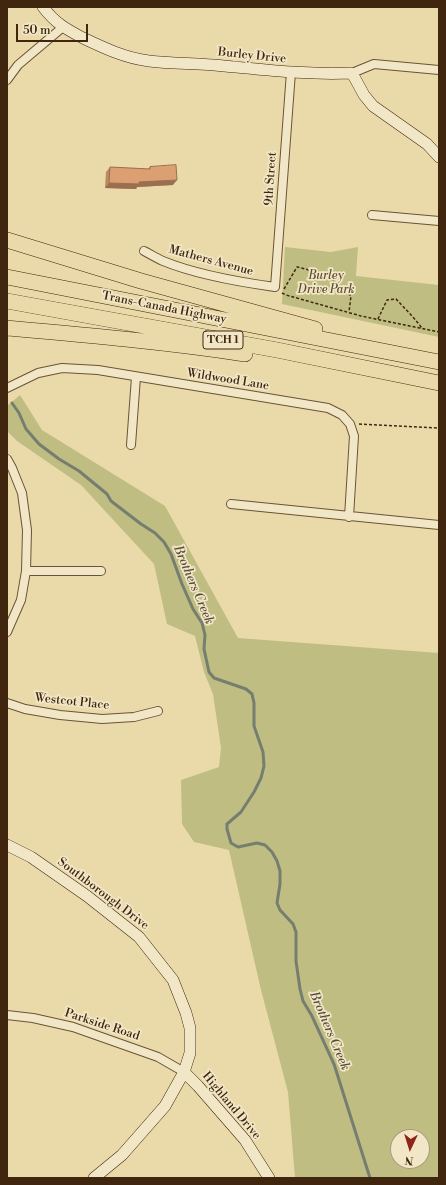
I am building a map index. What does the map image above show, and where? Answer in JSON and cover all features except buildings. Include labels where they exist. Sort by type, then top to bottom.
[{"type":"highway","points":[[7,240],[141,281],[296,323],[389,352]]},
{"type":"highway","name":"Trans-Canada Highway","points":[[7,277],[439,362]]},
{"type":"highway","name":"Trans-Canada Highway","points":[[7,301],[277,350],[439,383]]},
{"type":"highway","points":[[7,328],[168,343],[439,383]]},
{"type":"street","name":"Burley Drive","points":[[43,7],[50,17],[63,27],[111,52],[148,60],[291,72],[332,74],[352,73]]},
{"type":"street","points":[[7,80],[18,66],[63,27]]},
{"type":"street","points":[[439,70],[374,64],[352,73],[364,95],[373,106],[427,144],[439,157]]},
{"type":"street","name":"9th Street","points":[[274,287],[291,72]]},
{"type":"street","points":[[372,215],[439,221]]},
{"type":"street","name":"Mathers Avenue","points":[[144,251],[161,261],[188,270],[248,284],[274,287]]},
{"type":"street","name":"Wildwood Lane","points":[[7,388],[38,373],[62,368],[98,370],[328,408],[342,415],[350,424]]},
{"type":"street","points":[[131,445],[136,377]]},
{"type":"street","points":[[349,517],[354,436],[350,424]]},
{"type":"street","points":[[7,458],[22,493],[27,530],[26,571],[21,600],[7,632]]},
{"type":"street","points":[[232,504],[439,525]]},
{"type":"street","points":[[26,571],[101,571]]},
{"type":"street","name":"Westcot Place","points":[[7,702],[25,709],[60,715],[102,719],[134,717],[158,711]]},
{"type":"street","name":"Southborough Drive","points":[[7,845],[31,857],[87,896],[139,937],[173,980],[186,1013],[190,1028],[190,1053],[184,1072],[165,1106],[122,1155],[94,1178]]},
{"type":"street","name":"Parkside Road","points":[[7,1015],[33,1018],[73,1027],[158,1057],[184,1072]]},
{"type":"street","name":"Highland Drive","points":[[184,1072],[245,1140],[269,1178]]},
{"type":"path","points":[[282,293],[297,267],[326,274],[351,296],[349,312]]},
{"type":"path","points":[[274,287],[286,295],[349,312],[439,332]]},
{"type":"path","points":[[378,319],[387,300],[396,299],[422,328]]},
{"type":"path","points":[[350,424],[439,428]]},
{"type":"green space","name":"Burley Drive Park","points":[[285,247],[331,252],[358,247],[356,276],[439,285],[439,337],[282,304]]},
{"type":"green space","points":[[20,395],[42,430],[165,506],[238,638],[439,653],[439,1178],[295,1178],[288,1092],[261,990],[229,850],[194,842],[182,824],[181,780],[219,767],[221,748],[213,694],[204,672],[195,636],[167,624],[154,564],[81,485],[17,441],[7,431],[7,406]]},
{"type":"waterway","name":"Brothers Creek","points":[[12,403],[19,413],[26,429],[39,444],[59,459],[79,471],[107,494],[111,501],[155,533],[164,542],[171,554],[193,609],[202,623],[205,635],[204,649],[209,672],[214,678],[246,689],[252,694],[254,703],[254,726],[263,752],[264,766],[261,778],[254,792],[241,812],[227,824],[227,829],[231,843],[238,847],[257,843],[265,845],[272,852],[277,861],[280,871],[280,884],[277,903],[280,910],[293,924],[296,932],[296,961],[303,1001],[312,1016],[334,1064],[370,1178]]}]
